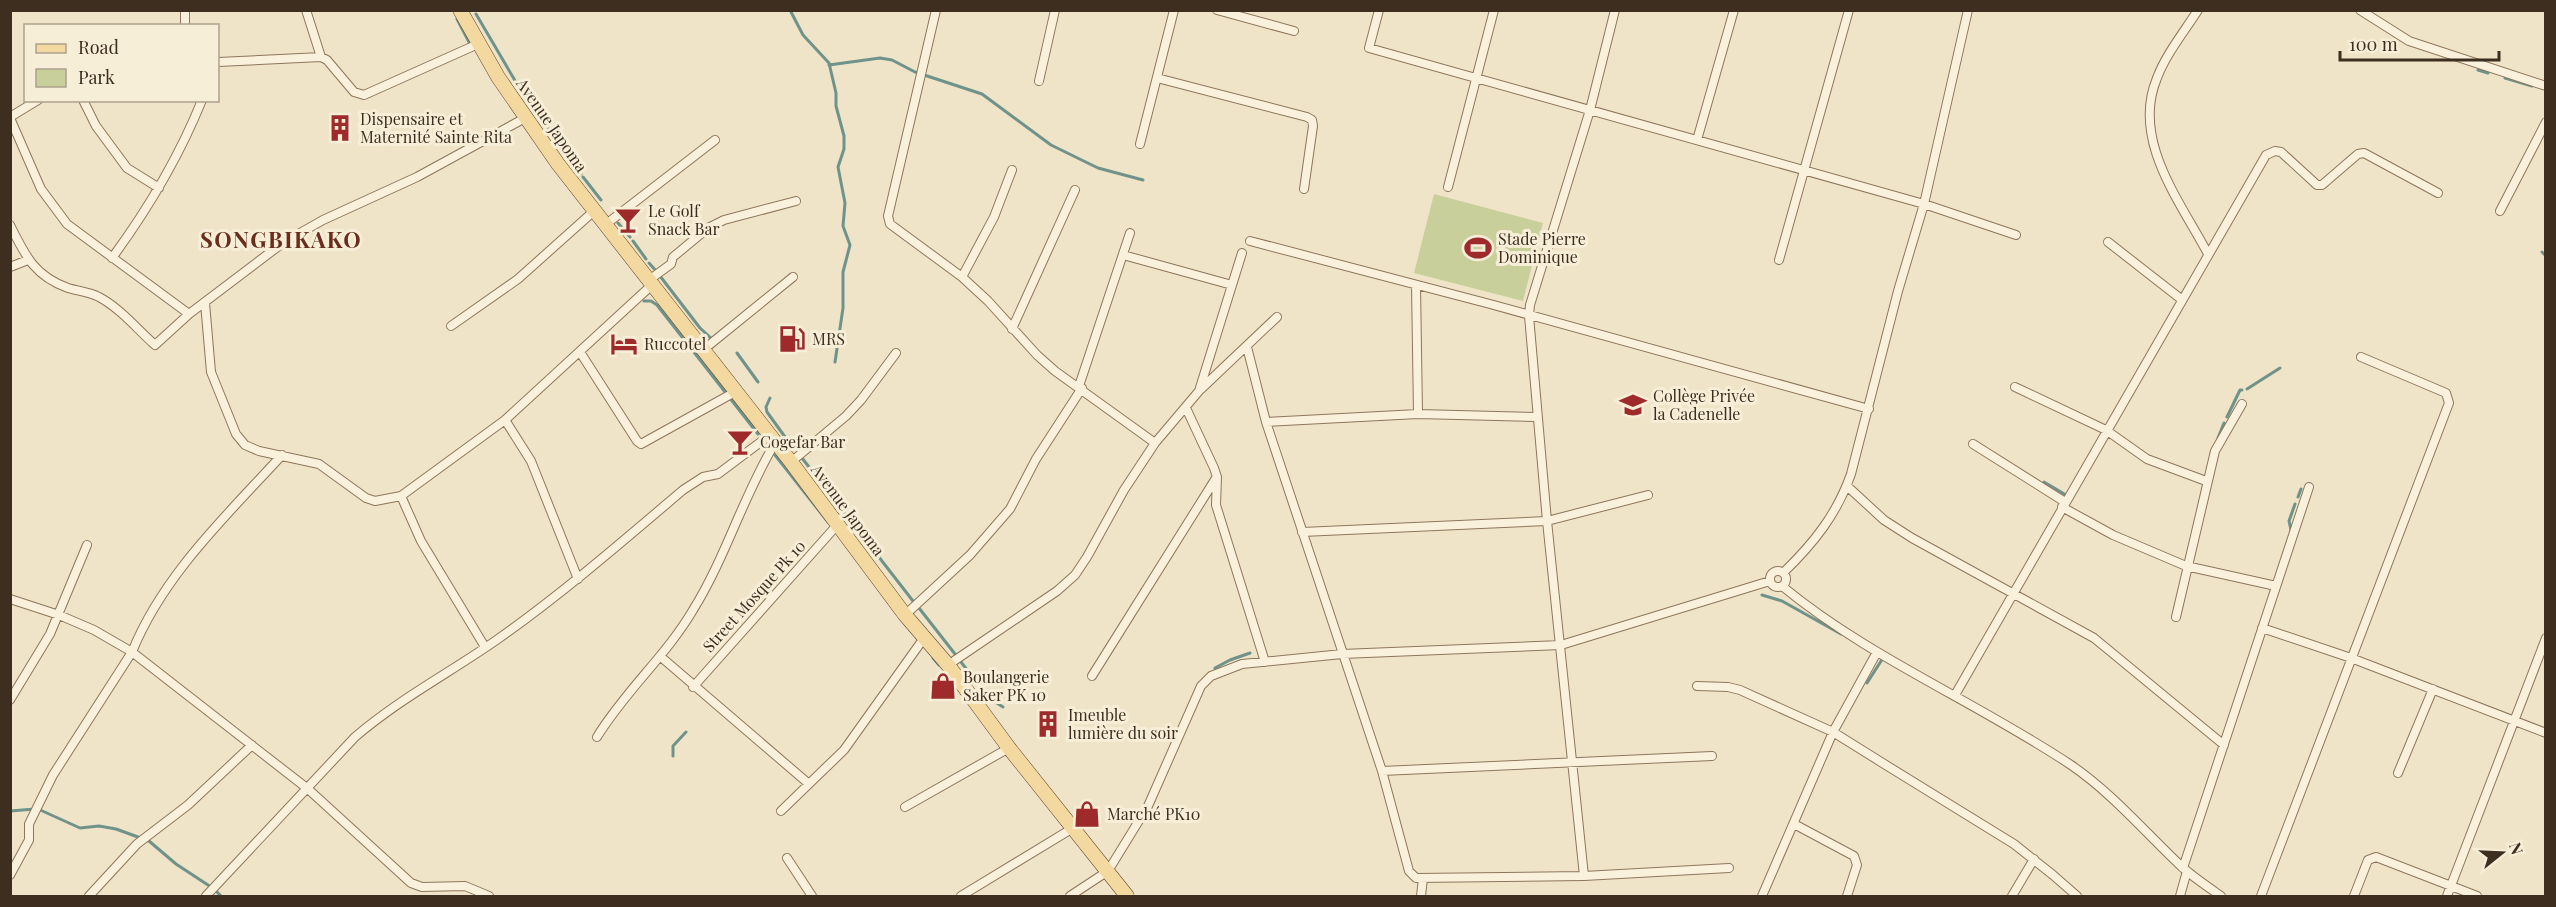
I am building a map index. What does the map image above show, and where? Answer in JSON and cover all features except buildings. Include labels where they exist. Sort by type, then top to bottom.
[{"type":"main road","name":"Avenue Japoma","points":[[460,10],[478,44],[525,118],[594,211],[791,462],[905,615],[948,665],[1009,748],[1127,897]]},
{"type":"street","points":[[306,10],[321,57]]},
{"type":"street","points":[[936,10],[889,221],[962,277],[1055,371],[1081,387],[1155,443]]},
{"type":"street","points":[[1039,81],[1055,10]]},
{"type":"street","points":[[1140,144],[1174,10]]},
{"type":"street","points":[[1217,10],[1294,31]]},
{"type":"street","points":[[1379,10],[1369,48],[1924,204],[2016,235]]},
{"type":"street","points":[[1448,187],[1494,10]]},
{"type":"street","points":[[1584,876],[1562,645],[1547,521],[1529,316],[1530,305],[1590,110],[1615,10]]},
{"type":"street","points":[[1697,140],[1734,10]]},
{"type":"street","points":[[1779,260],[1849,10]]},
{"type":"street","points":[[1783,573],[1821,533],[1847,486],[1869,409],[1898,291],[1924,204],[1968,10]]},
{"type":"street","points":[[2198,10],[2157,76],[2150,97],[2148,116],[2151,139],[2159,162],[2208,254]]},
{"type":"street","points":[[2360,10],[2409,41],[2546,86]]},
{"type":"street","points":[[219,62],[321,57],[327,60],[354,93],[364,95],[478,44]]},
{"type":"street","points":[[1157,78],[1312,120],[1304,189]]},
{"type":"street","points":[[35,102],[10,117],[41,189],[74,231],[142,277],[189,314]]},
{"type":"street","points":[[84,102],[96,126],[127,168],[159,188]]},
{"type":"street","points":[[112,258],[144,214],[159,188],[189,135],[201,102]]},
{"type":"street","points":[[10,225],[28,260],[39,272],[56,284],[97,296],[108,302],[155,345],[189,314],[284,242],[323,220],[417,177],[525,118]]},
{"type":"street","points":[[2500,211],[2546,122]]},
{"type":"street","points":[[605,225],[715,140]]},
{"type":"street","points":[[1955,694],[2266,155],[2275,151],[2286,155],[2317,184],[2325,184],[2361,153],[2438,193]]},
{"type":"street","points":[[962,277],[994,217],[1012,170]]},
{"type":"street","points":[[1012,329],[1075,190]]},
{"type":"street","points":[[205,303],[211,372],[236,434],[245,445],[259,451],[319,464],[366,498],[375,501],[401,496],[505,420],[580,352],[671,264],[673,256],[708,228],[724,220],[796,201]]},
{"type":"street","points":[[451,326],[518,279],[594,211]]},
{"type":"street","points":[[905,615],[970,555],[1010,509],[1036,459],[1081,387],[1130,234]]},
{"type":"street","points":[[1251,241],[1869,409]]},
{"type":"street","points":[[2108,242],[2181,299]]},
{"type":"street","points":[[1199,391],[1242,254]]},
{"type":"street","points":[[1123,255],[1232,285]]},
{"type":"street","points":[[10,267],[28,260]]},
{"type":"street","points":[[703,350],[793,277]]},
{"type":"street","points":[[1416,285],[1418,414]]},
{"type":"street","points":[[948,665],[1058,591],[1075,575],[1088,557],[1124,490],[1155,443],[1199,391],[1277,317]]},
{"type":"street","points":[[1247,347],[1266,422],[1382,771],[1409,871],[1416,878],[1422,878],[1584,876],[1729,868]]},
{"type":"street","points":[[580,352],[641,444],[735,392]]},
{"type":"street","points":[[791,462],[853,408],[896,353]]},
{"type":"street","points":[[2261,897],[2449,403],[2446,393],[2361,357]]},
{"type":"street","points":[[2015,387],[2106,430],[2141,456],[2206,481]]},
{"type":"street","points":[[2176,617],[2186,566],[2215,451],[2242,404]]},
{"type":"street","points":[[1186,408],[1211,458],[1217,477],[1216,506],[1265,662]]},
{"type":"street","points":[[1266,422],[1418,414],[1537,417]]},
{"type":"street","points":[[505,420],[531,461],[578,579]]},
{"type":"street","points":[[206,897],[355,737],[380,716],[486,647],[578,579],[683,490],[703,477],[718,474],[773,439]]},
{"type":"street","points":[[597,737],[620,702],[661,657],[698,602],[773,439]]},
{"type":"street","points":[[1973,444],[2063,505],[2113,535],[2186,566],[2276,586]]},
{"type":"street","points":[[10,875],[29,840],[29,824],[53,775],[132,652],[141,630],[180,570],[282,455]]},
{"type":"street","points":[[1092,676],[1217,477]]},
{"type":"street","points":[[1847,486],[1884,520],[2012,594],[2094,638],[2224,745]]},
{"type":"street","points":[[2180,897],[2185,870],[2224,745],[2309,487]]},
{"type":"street","points":[[1302,532],[1547,521],[1648,495]]},
{"type":"street","points":[[401,496],[421,541],[486,647]]},
{"type":"street","name":"Street Mosque Pk 10","points":[[693,687],[838,524]]},
{"type":"street","points":[[10,700],[59,615],[87,545]]},
{"type":"street","points":[[1770,581],[1775,572],[1783,573]]},
{"type":"street","points":[[1770,581],[1776,587],[1782,586],[1786,580],[1783,573]]},
{"type":"street","points":[[1070,897],[1108,872],[1148,806],[1201,686],[1210,676],[1225,669],[1265,662],[1342,654],[1562,645],[1770,581]]},
{"type":"street","points":[[1782,586],[1803,603],[1878,651],[2046,748],[2086,775],[2185,870],[2221,897]]},
{"type":"street","points":[[10,599],[59,615],[111,639],[132,652],[308,789],[411,883],[422,887],[465,886],[489,897]]},
{"type":"street","points":[[2262,628],[2351,658],[2546,733]]},
{"type":"street","points":[[781,811],[844,750],[924,638]]},
{"type":"street","points":[[2449,892],[2546,638]]},
{"type":"street","points":[[1762,897],[1833,732],[1878,651]]},
{"type":"street","points":[[661,657],[693,687],[809,784]]},
{"type":"street","points":[[1697,686],[1728,687],[1740,690],[1833,732],[2034,859],[2077,897]]},
{"type":"street","points":[[2398,773],[2433,689]]},
{"type":"street","points":[[89,897],[137,843],[188,804],[252,745]]},
{"type":"street","points":[[905,807],[1009,748]]},
{"type":"street","points":[[1382,771],[1712,756]]},
{"type":"street","points":[[1794,824],[1854,856],[1857,865],[1847,897]]},
{"type":"street","points":[[961,897],[1073,828]]},
{"type":"street","points":[[2354,897],[2368,860],[2372,857],[2449,892],[2477,897]]},
{"type":"street","points":[[787,858],[812,897]]},
{"type":"street","points":[[2012,897],[2034,859]]},
{"type":"street","points":[[1421,897],[1422,878]]},
{"type":"green space","name":"Stade Pierre Dominique","points":[[1434,194],[1543,223],[1523,301],[1414,273]]},
{"type":"waterway","points":[[790,10],[803,35],[829,63],[844,136],[844,149],[838,167],[845,203],[843,226],[850,245],[843,272],[843,308],[835,362]]},
{"type":"waterway","points":[[476,14],[517,84]]},
{"type":"waterway","points":[[457,19],[470,44]]},
{"type":"waterway","points":[[829,65],[880,58],[892,60],[915,72],[982,94],[1051,145],[1098,168],[1143,180]]},
{"type":"waterway","points":[[2478,70],[2488,73]]},
{"type":"waterway","points":[[2505,78],[2532,86]]},
{"type":"waterway","points":[[548,128],[556,139]]},
{"type":"waterway","points":[[558,142],[566,155]]},
{"type":"waterway","points":[[568,156],[581,174]]},
{"type":"waterway","points":[[583,177],[601,200]]},
{"type":"waterway","points":[[618,223],[630,237]]},
{"type":"waterway","points":[[633,241],[646,259]]},
{"type":"waterway","points":[[2542,252],[2546,256]]},
{"type":"waterway","points":[[649,263],[657,272]]},
{"type":"waterway","points":[[660,276],[700,328],[712,339]]},
{"type":"waterway","points":[[644,301],[651,301],[657,305],[758,434]]},
{"type":"waterway","points":[[737,353],[758,382]]},
{"type":"waterway","points":[[2247,389],[2280,368]]},
{"type":"waterway","points":[[2227,417],[2242,390]]},
{"type":"waterway","points":[[770,398],[766,407],[767,412],[793,448]]},
{"type":"waterway","points":[[2218,438],[2224,423]]},
{"type":"waterway","points":[[775,455],[828,522]]},
{"type":"waterway","points":[[802,458],[913,601]]},
{"type":"waterway","points":[[2044,482],[2066,495]]},
{"type":"waterway","points":[[2298,497],[2301,489]]},
{"type":"waterway","points":[[2291,530],[2289,521],[2295,504]]},
{"type":"waterway","points":[[1762,595],[1782,601],[1841,634]]},
{"type":"waterway","points":[[919,608],[955,654]]},
{"type":"waterway","points":[[1215,668],[1250,653]]},
{"type":"waterway","points":[[933,658],[939,665]]},
{"type":"waterway","points":[[1867,683],[1883,658]]},
{"type":"waterway","points":[[961,662],[989,698],[1003,707]]},
{"type":"waterway","points":[[673,756],[673,746],[686,732]]},
{"type":"waterway","points":[[10,811],[35,809]]},
{"type":"waterway","points":[[38,809],[80,828],[99,826],[116,829],[149,841],[176,864],[211,887]]},
{"type":"waterway","points":[[214,889],[221,896]]},
{"type":"place","name":"Dispensaire et Maternité Sainte Rita","points":[[340,128]]},
{"type":"place","name":"Le Golf Snack Bar","points":[[628,220]]},
{"type":"place","name":"Stade Pierre Dominique","points":[[1478,248]]},
{"type":"place","name":"MRS","points":[[792,339]]},
{"type":"place","name":"Ruccotel","points":[[624,344]]},
{"type":"place","name":"Collège Privée la Cadenelle","points":[[1633,405]]},
{"type":"place","name":"Cogefar Bar","points":[[740,442]]},
{"type":"place","name":"Boulangerie Saker PK 10","points":[[943,686]]},
{"type":"place","name":"Imeuble lumière du soir","points":[[1048,724]]},
{"type":"place","name":"Marché PK10","points":[[1087,814]]},
{"type":"district","name":"SONGBIKAKO","points":[[281,240]]}]
